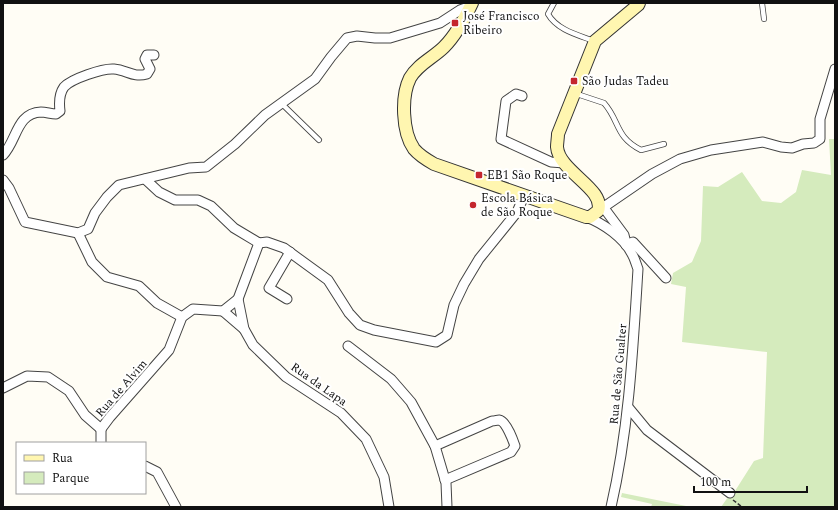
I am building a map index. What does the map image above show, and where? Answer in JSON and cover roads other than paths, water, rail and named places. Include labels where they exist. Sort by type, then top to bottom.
[{"type":"street","points":[[600,210],[594,192],[581,182],[564,163],[557,148],[558,134],[595,41],[639,3]]},
{"type":"street","points":[[3,180],[25,222],[78,233],[88,229],[95,213],[106,197],[119,185],[189,168],[206,167],[235,144],[256,122],[315,80],[331,57],[348,38],[357,36],[390,38],[440,23],[460,10],[472,5]]},
{"type":"street","points":[[472,5],[453,36],[444,47],[417,69],[411,77],[404,98],[405,126],[414,150],[434,164],[524,196],[600,210],[652,174],[680,159],[710,150],[763,142],[781,147],[792,148],[803,144],[814,144],[820,139],[820,119],[835,69]]},
{"type":"street","points":[[3,155],[12,143],[18,126],[24,119],[32,114],[41,112],[56,114],[60,111],[60,94],[65,87],[74,81],[104,70],[112,69],[135,76],[147,74],[150,69],[145,59],[147,55],[154,55]]},
{"type":"street","points":[[522,96],[516,94],[506,101],[501,139],[551,162],[564,163]]},
{"type":"street","points":[[145,179],[159,192],[175,200],[198,200],[211,206],[234,228],[258,243],[267,242],[284,248],[290,252],[328,280],[349,313],[360,325],[374,330],[436,342],[447,335],[454,305],[479,259],[517,212],[524,196]]},
{"type":"street","name":"Rua de São Gualter","points":[[600,210],[624,235],[626,245]]},
{"type":"street","name":"Rua de São Gualter","points":[[600,210],[613,233],[626,245],[632,254],[638,269],[628,407],[616,487],[611,507]]},
{"type":"street","points":[[78,233],[92,262],[107,277],[139,286],[157,303],[182,317],[193,309],[223,311],[244,329]]},
{"type":"street","points":[[626,245],[633,242],[666,278]]},
{"type":"street","points":[[244,329],[238,299],[258,243]]},
{"type":"street","points":[[287,299],[269,288],[290,252]]},
{"type":"street","points":[[223,311],[238,299]]},
{"type":"street","name":"Rua de Alvim","points":[[3,388],[27,376],[48,377],[69,391],[85,415],[101,429],[169,350],[182,317]]},
{"type":"street","name":"Rua da Lapa","points":[[244,329],[253,345],[286,377],[341,413],[366,440],[384,477],[389,507]]},
{"type":"street","points":[[348,346],[391,379],[411,402],[435,446],[445,480],[447,507]]},
{"type":"street","points":[[628,407],[647,430],[730,493]]},
{"type":"street","points":[[435,446],[492,421],[499,420],[503,422],[515,446],[511,452],[445,480]]},
{"type":"street","points":[[101,429],[101,442]]},
{"type":"street","points":[[146,466],[157,472],[176,507]]},
{"type":"lane","points":[[554,3],[548,14],[551,21],[566,30],[595,41]]},
{"type":"lane","points":[[762,3],[764,19]]},
{"type":"lane","points":[[574,93],[604,103],[608,107],[616,126],[625,139],[633,146],[641,150],[664,144]]},
{"type":"lane","points":[[281,103],[319,140]]},
{"type":"place","name":"José Francisco Ribeiro","points":[[455,23]]},
{"type":"place","name":"São Judas Tadeu","points":[[574,81]]},
{"type":"place","name":"EB1 São Roque","points":[[479,175]]},
{"type":"place","name":"Escola Básica de São Roque","points":[[473,205]]}]
